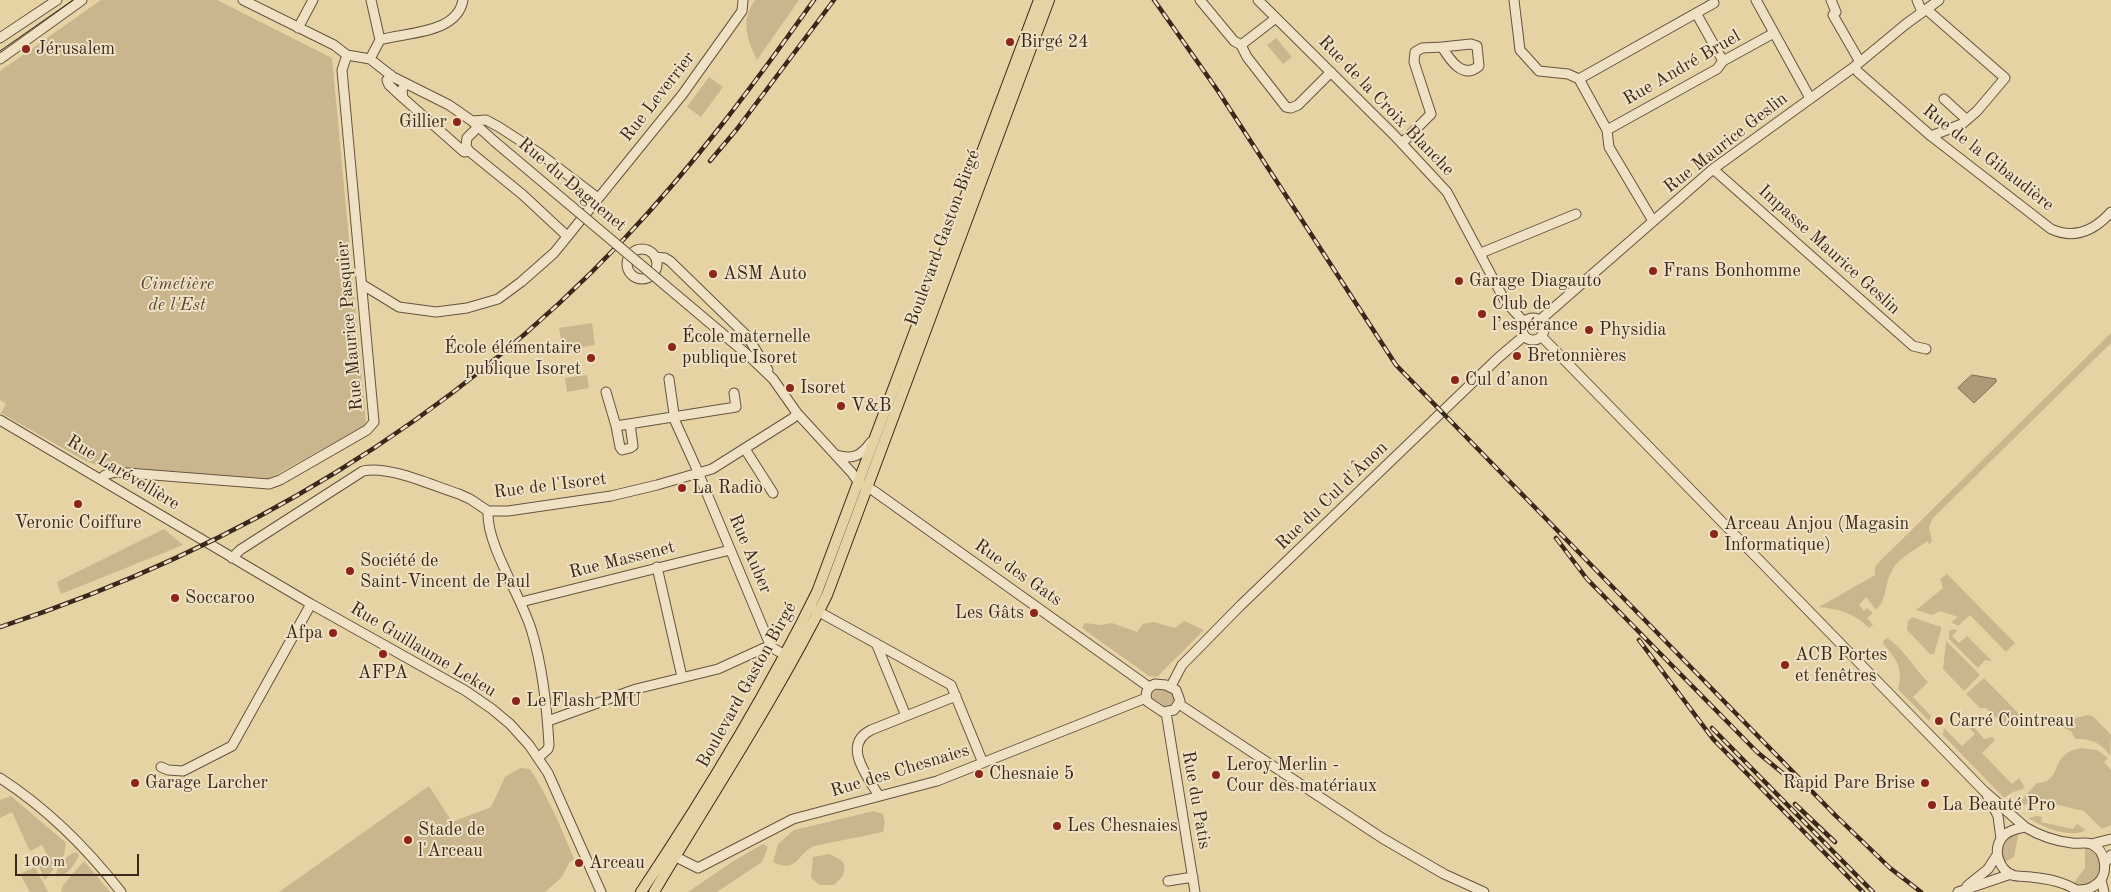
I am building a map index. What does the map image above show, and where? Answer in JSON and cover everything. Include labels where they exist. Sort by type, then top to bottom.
[{"type":"main road","name":"Boulevard Gaston Birgé","points":[[863,485],[873,439],[1039,0]]},
{"type":"main road","name":"Boulevard Gaston Birgé","points":[[642,892],[671,856],[726,774],[814,609],[1049,0]]},
{"type":"main road","name":"Boulevard Gaston Birgé","points":[[654,892],[671,856],[785,655],[814,609]]},
{"type":"street","points":[[0,38],[57,0]]},
{"type":"street","points":[[0,59],[82,0]]},
{"type":"street","name":"Rue du Daguenet","points":[[243,0],[334,45],[347,55],[370,59],[391,75],[449,105],[475,124],[773,378],[797,413],[863,485]]},
{"type":"street","points":[[298,28],[313,0]]},
{"type":"street","points":[[370,59],[380,40],[372,0]]},
{"type":"street","points":[[380,40],[444,26],[458,13],[463,0]]},
{"type":"street","name":"Rue Leverrier","points":[[363,285],[399,307],[436,312],[467,308],[498,299],[521,282],[554,253],[682,95],[742,11],[743,0]]},
{"type":"street","points":[[1200,0],[1234,41],[1241,45],[1247,57],[1272,91],[1283,105],[1288,108],[1298,105],[1331,72]]},
{"type":"street","name":"Rue de la Croix Blanche","points":[[1258,0],[1402,143],[1447,192],[1505,301],[1524,322]]},
{"type":"street","points":[[1514,0],[1520,50],[1539,71],[1568,74],[1579,79],[1607,130],[1609,147],[1653,222]]},
{"type":"street","points":[[1756,0],[1810,98]]},
{"type":"street","name":"Rue de la Gibaudière","points":[[1831,0],[1836,12],[1834,15],[1857,64],[1931,136],[2036,219],[2056,231],[2066,234],[2084,232],[2098,226],[2111,212]]},
{"type":"street","points":[[1918,0],[1924,10],[2004,76],[2003,81],[1968,120],[1956,128],[1931,136]]},
{"type":"street","name":"Rue Maurice Geslin","points":[[1540,320],[1713,169],[1857,64],[1939,0]]},
{"type":"street","points":[[1579,79],[1714,3]]},
{"type":"street","points":[[1696,13],[1723,61]]},
{"type":"street","points":[[1241,45],[1276,18]]},
{"type":"street","name":"Rue André Bruel","points":[[1607,130],[1716,69],[1723,61],[1774,33]]},
{"type":"street","points":[[1402,143],[1431,114],[1414,62],[1415,52],[1422,48],[1442,47]]},
{"type":"street","name":"Rue Maurice Pasquier","points":[[101,479],[105,475],[115,472],[269,484],[280,480],[371,427],[374,417],[342,70],[347,55]]},
{"type":"street","points":[[391,75],[388,84],[464,152],[469,151]]},
{"type":"street","points":[[403,98],[402,90],[406,83]]},
{"type":"street","points":[[1944,99],[1968,120]]},
{"type":"street","points":[[567,236],[523,195],[469,151],[466,146],[467,138],[475,124],[486,120],[499,127],[539,153],[598,198]]},
{"type":"street","name":"Impasse Maurice Geslin","points":[[1713,169],[1913,346],[1926,349]]},
{"type":"street","points":[[1481,253],[1576,214]]},
{"type":"street","points":[[655,257],[670,261],[747,336],[773,378]]},
{"type":"street","points":[[1534,318],[1540,320],[1545,328],[1542,337],[1534,341],[1524,336],[1522,330],[1524,322],[1534,318]]},
{"type":"street","name":"Rue du Cul d'Ânon","points":[[1170,686],[1182,665],[1241,605],[1498,358],[1524,336]]},
{"type":"street","points":[[1542,337],[1549,347],[1984,790],[2025,827],[2055,841],[2091,844],[2111,839]]},
{"type":"street","name":"Rue Auber","points":[[669,379],[674,418],[699,473],[771,647]]},
{"type":"street","points":[[606,392],[620,447],[624,450],[633,446],[630,424]]},
{"type":"street","points":[[616,426],[736,407],[734,394]]},
{"type":"street","name":"Rue de l'Isoret","points":[[230,556],[363,472],[370,470],[390,471],[459,494],[488,511],[515,510],[611,496],[658,486],[712,469],[793,418],[797,413]]},
{"type":"street","name":"Rue Larévellière","points":[[0,420],[230,556]]},
{"type":"street","points":[[836,455],[845,458],[856,457],[863,453],[873,439]]},
{"type":"street","points":[[745,449],[773,493]]},
{"type":"street","name":"Rue des Gats","points":[[863,485],[1149,687]]},
{"type":"street","points":[[488,511],[489,530],[532,631],[545,693],[548,721],[548,750],[538,758]]},
{"type":"street","name":"Rue Massenet","points":[[521,602],[730,550]]},
{"type":"street","name":"Rue Guillaume Lekeu","points":[[230,556],[466,691],[510,724],[538,758],[555,788],[601,892]]},
{"type":"street","points":[[657,567],[682,677]]},
{"type":"street","points":[[161,767],[168,770],[183,771],[232,746],[311,604]]},
{"type":"street","points":[[814,609],[946,681],[954,689],[983,763]]},
{"type":"street","points":[[876,643],[906,716]]},
{"type":"street","points":[[548,721],[636,689],[718,669],[771,647],[785,655]]},
{"type":"street","points":[[1155,684],[1170,686],[1178,693],[1180,698],[1179,704],[1174,710],[1166,712],[1151,705],[1146,698],[1146,692],[1149,687],[1155,684]]},
{"type":"street","points":[[879,796],[861,765],[857,753],[858,744],[867,732],[956,696]]},
{"type":"street","name":"Rue des Chesnaies","points":[[671,856],[698,868],[793,819],[937,781],[1146,698]]},
{"type":"street","points":[[1179,704],[1382,838],[1444,874],[1484,892]]},
{"type":"street","name":"Rue du Patis","points":[[1166,712],[1195,892]]},
{"type":"street","points":[[0,778],[46,810],[96,859],[121,892]]},
{"type":"street","points":[[1958,892],[1974,882],[1988,869],[1997,855],[2001,839],[1998,816],[1984,790]]},
{"type":"street","points":[[2001,839],[2010,831],[2025,827]]},
{"type":"street","points":[[2091,844],[2100,852],[2105,863]]},
{"type":"street","points":[[1997,855],[2002,866],[2011,874]]},
{"type":"street","points":[[2104,892],[2101,880],[2105,863],[2111,855]]},
{"type":"street","points":[[1958,892],[2011,874],[2047,879],[2078,891],[2092,888],[2101,880]]},
{"type":"street","points":[[1168,881],[1193,877]]},
{"type":"green space","name":"Cimetière de l'Est","points":[[101,0],[217,0],[332,58],[366,423],[364,426],[268,479],[96,465],[1,413],[6,404],[0,400],[0,71]]},
{"type":"green space","points":[[755,0],[799,0],[757,60],[750,45],[746,23],[750,8]]},
{"type":"green space","points":[[1276,38],[1292,57],[1283,64],[1267,45]]},
{"type":"green space","points":[[709,77],[723,87],[701,117],[687,107]]},
{"type":"green space","points":[[592,323],[595,345],[563,350],[559,328]]},
{"type":"green space","points":[[2111,333],[2111,343],[1933,518],[1929,527],[1932,541],[1929,544],[1928,541],[1913,551],[1895,566],[1882,601],[1876,610],[1866,597],[1859,605],[1864,611],[1867,608],[1873,613],[1867,618],[1873,625],[1869,628],[1858,619],[1846,613],[1819,607],[1875,575],[1875,566]]},
{"type":"green space","points":[[587,375],[589,388],[567,392],[565,378]]},
{"type":"green space","points":[[164,529],[183,545],[61,594],[57,582]]},
{"type":"green space","points":[[1947,574],[2015,643],[2006,652],[1970,615],[1958,626],[1951,622],[1958,617],[1940,611],[1932,615],[1916,610],[1943,588],[1940,579]]},
{"type":"green space","points":[[1912,617],[1941,627],[1934,654],[1930,654],[1907,630],[1908,621]]},
{"type":"green space","points":[[1184,621],[1204,630],[1157,677],[1149,676],[1082,628],[1085,623],[1100,625],[1112,623],[1137,632],[1143,624],[1153,622],[1175,628]]},
{"type":"green space","points":[[1955,629],[1957,631],[1952,636],[1959,643],[1967,636],[1992,661],[1985,660],[1978,668],[1949,639],[1949,631]]},
{"type":"green space","points":[[1887,638],[1899,647],[1928,682],[1913,697],[1931,716],[1929,721],[1898,689],[1900,675],[1898,664],[1883,644]]},
{"type":"green space","points":[[1946,641],[1980,675],[1964,691],[1943,669]]},
{"type":"green space","points":[[1984,678],[2021,716],[2014,723],[2005,723],[1998,719],[1986,708],[1980,708],[1966,694]]},
{"type":"green space","points":[[1158,689],[1166,690],[1173,694],[1175,699],[1171,705],[1164,706],[1153,700],[1152,693]]},
{"type":"green space","points":[[2088,715],[2094,717],[2111,735],[2110,756],[2095,742],[2086,739],[2075,739],[2071,731],[2061,727],[2059,722]]},
{"type":"green space","points":[[1965,716],[1984,739],[1992,737],[1995,740],[1982,753],[2012,784],[2019,778],[2024,786],[2023,789],[2013,792],[2004,798],[1943,735],[1944,728],[1962,746],[1975,734],[1961,719]]},
{"type":"green space","points":[[2082,748],[2097,750],[2108,758],[2104,762],[2111,770],[2111,825],[2102,829],[2084,811],[2041,801],[2015,807],[2037,783],[2051,778],[2064,755]]},
{"type":"green space","points":[[520,768],[530,769],[543,790],[574,859],[569,863],[562,877],[545,892],[279,892],[429,786],[452,822],[491,807],[505,777]]},
{"type":"green space","points":[[11,796],[66,843],[64,855],[45,880],[37,862],[48,857],[42,845],[30,851],[12,812],[0,818],[0,800]]},
{"type":"green space","points":[[874,811],[883,814],[885,822],[883,832],[814,846],[788,866],[773,862],[778,844],[794,830]]},
{"type":"green space","points":[[2042,817],[2041,822],[2073,829],[2077,824],[2086,830],[2064,833],[2048,828],[2028,818]]},
{"type":"green space","points":[[2019,831],[2014,857],[2005,862],[2002,852],[2003,848],[2010,836]]},
{"type":"green space","points":[[763,844],[768,847],[762,862],[717,892],[688,892],[735,860]]},
{"type":"green space","points":[[2085,845],[2094,850],[2100,857],[2101,870],[2088,883],[2081,885],[2073,884],[2085,868]]},
{"type":"green space","points":[[76,852],[79,855],[73,866],[64,875],[56,877],[56,873],[63,862],[69,855]]},
{"type":"green space","points":[[830,854],[841,860],[845,866],[843,876],[834,885],[820,885],[811,878],[813,857]]},
{"type":"green space","points":[[84,861],[110,892],[61,892],[63,885]]},
{"type":"green space","points":[[35,867],[48,892],[30,892],[20,874]]},
{"type":"shaded area","points":[[1972,375],[1996,379],[1996,382],[1974,403],[1958,388]]},
{"type":"tram line","points":[[0,51],[73,0]]},
{"type":"railway","points":[[0,627],[88,595],[173,559],[256,518],[336,472],[413,421],[487,365],[558,305],[650,211],[724,122],[814,0]]},
{"type":"railway","points":[[710,161],[737,129],[834,0]]},
{"type":"railway","points":[[1154,0],[1218,91],[1396,365],[1835,815],[1890,868],[1921,892]]},
{"type":"railway","points":[[1556,538],[1587,579],[1757,752],[1802,789]]},
{"type":"railway","points":[[1639,640],[1713,739],[1863,892]]},
{"type":"railway","points":[[1712,728],[1873,892]]},
{"type":"railway","points":[[1795,804],[1835,842]]},
{"type":"place","name":"Birgé 24","points":[[1010,42]]},
{"type":"place","name":"Jérusalem","points":[[26,49]]},
{"type":"place","name":"Gillier","points":[[457,122]]},
{"type":"place","name":"Frans Bonhomme","points":[[1653,271]]},
{"type":"place","name":"ASM Auto","points":[[713,274]]},
{"type":"place","name":"Garage Diagauto","points":[[1459,281]]},
{"type":"place","name":"Club de l’espérance","points":[[1482,314]]},
{"type":"place","name":"Physidia","points":[[1589,330]]},
{"type":"place","name":"École maternelle publique Isoret","points":[[672,347]]},
{"type":"place","name":"Bretonnières","points":[[1517,356]]},
{"type":"place","name":"École élémentaire publique Isoret","points":[[591,358]]},
{"type":"place","name":"Cul d’anon","points":[[1455,380]]},
{"type":"place","name":"Isoret","points":[[790,388]]},
{"type":"place","name":"V&B","points":[[841,406]]},
{"type":"place","name":"La Radio","points":[[682,488]]},
{"type":"place","name":"Veronic Coiffure","points":[[78,504]]},
{"type":"place","name":"Arceau Anjou (Magasin Informatique)","points":[[1714,534]]},
{"type":"place","name":"Société de Saint-Vincent de Paul","points":[[350,571]]},
{"type":"place","name":"Soccaroo","points":[[175,598]]},
{"type":"place","name":"Les Gâts","points":[[1034,613]]},
{"type":"place","name":"Afpa","points":[[333,633]]},
{"type":"place","name":"AFPA","points":[[383,654]]},
{"type":"place","name":"ACB Portes et fenêtres","points":[[1785,665]]},
{"type":"place","name":"Le Flash PMU","points":[[516,701]]},
{"type":"place","name":"Carré Cointreau","points":[[1939,721]]},
{"type":"place","name":"Chesnaie 5","points":[[979,774]]},
{"type":"place","name":"Leroy Merlin - Cour des matériaux","points":[[1216,775]]},
{"type":"place","name":"Garage Larcher","points":[[135,783]]},
{"type":"place","name":"Rapid Pare Brise","points":[[1925,783]]},
{"type":"place","name":"La Beauté Pro","points":[[1932,805]]},
{"type":"place","name":"Les Chesnaies","points":[[1057,826]]},
{"type":"place","name":"Stade de l'Arceau","points":[[408,840]]},
{"type":"place","name":"Arceau","points":[[579,863]]}]
